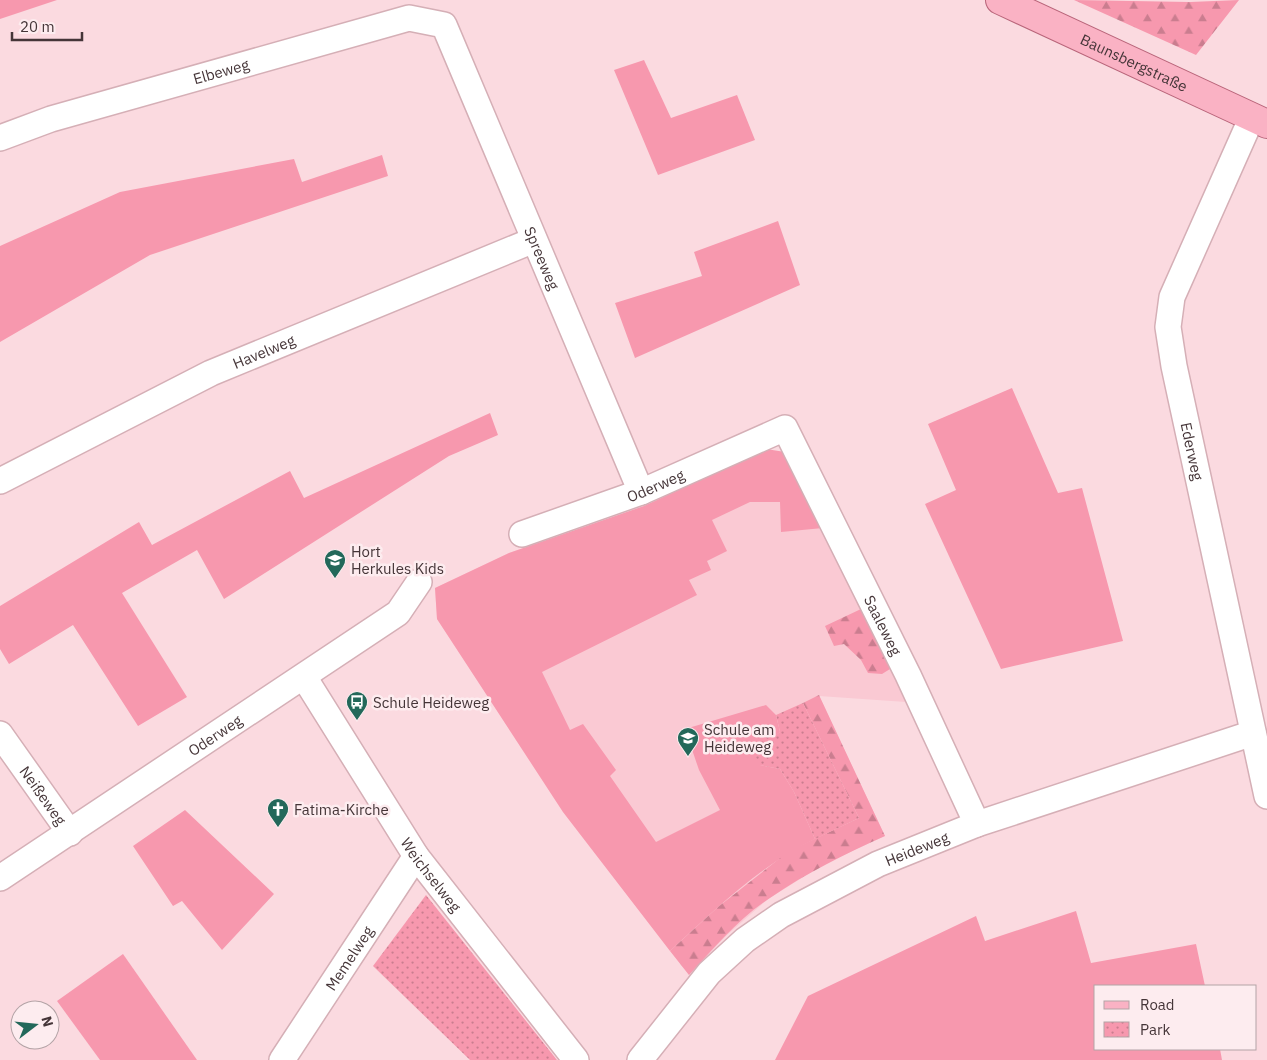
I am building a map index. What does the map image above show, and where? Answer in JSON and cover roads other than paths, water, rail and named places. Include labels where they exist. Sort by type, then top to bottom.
[{"type":"main road","name":"Baunsbergstraße","points":[[1000,0],[1260,121]]},
{"type":"street","name":"Elbeweg","points":[[0,138],[51,119],[409,18],[444,25]]},
{"type":"street","name":"Spreeweg","points":[[444,25],[641,492]]},
{"type":"street","name":"Ederweg","points":[[1260,121],[1172,297],[1168,327],[1183,414],[1267,796]]},
{"type":"street","name":"Havelweg","points":[[0,481],[211,373],[534,240]]},
{"type":"street","name":"Oderweg","points":[[522,534],[641,492],[785,428]]},
{"type":"street","name":"Saaleweg","points":[[785,428],[908,675],[977,824]]},
{"type":"street","name":"Oderweg","points":[[0,878],[304,678],[398,613],[419,582]]},
{"type":"street","name":"Weichselweg","points":[[304,678],[416,856],[576,1060]]},
{"type":"street","name":"Heideweg","points":[[640,1060],[709,973],[746,940],[774,920],[878,864],[977,824],[1253,732]]},
{"type":"street","name":"Neißeweg","points":[[0,734],[70,833]]},
{"type":"street","name":"Memelweg","points":[[282,1060],[416,856]]},
{"type":"place","name":"Hort Herkules Kids","points":[[335,579]]},
{"type":"place","name":"Schule Heideweg","points":[[357,721]]},
{"type":"place","name":"Schule am Heideweg","points":[[688,757]]},
{"type":"place","name":"Fatima-Kirche","points":[[278,828]]}]
